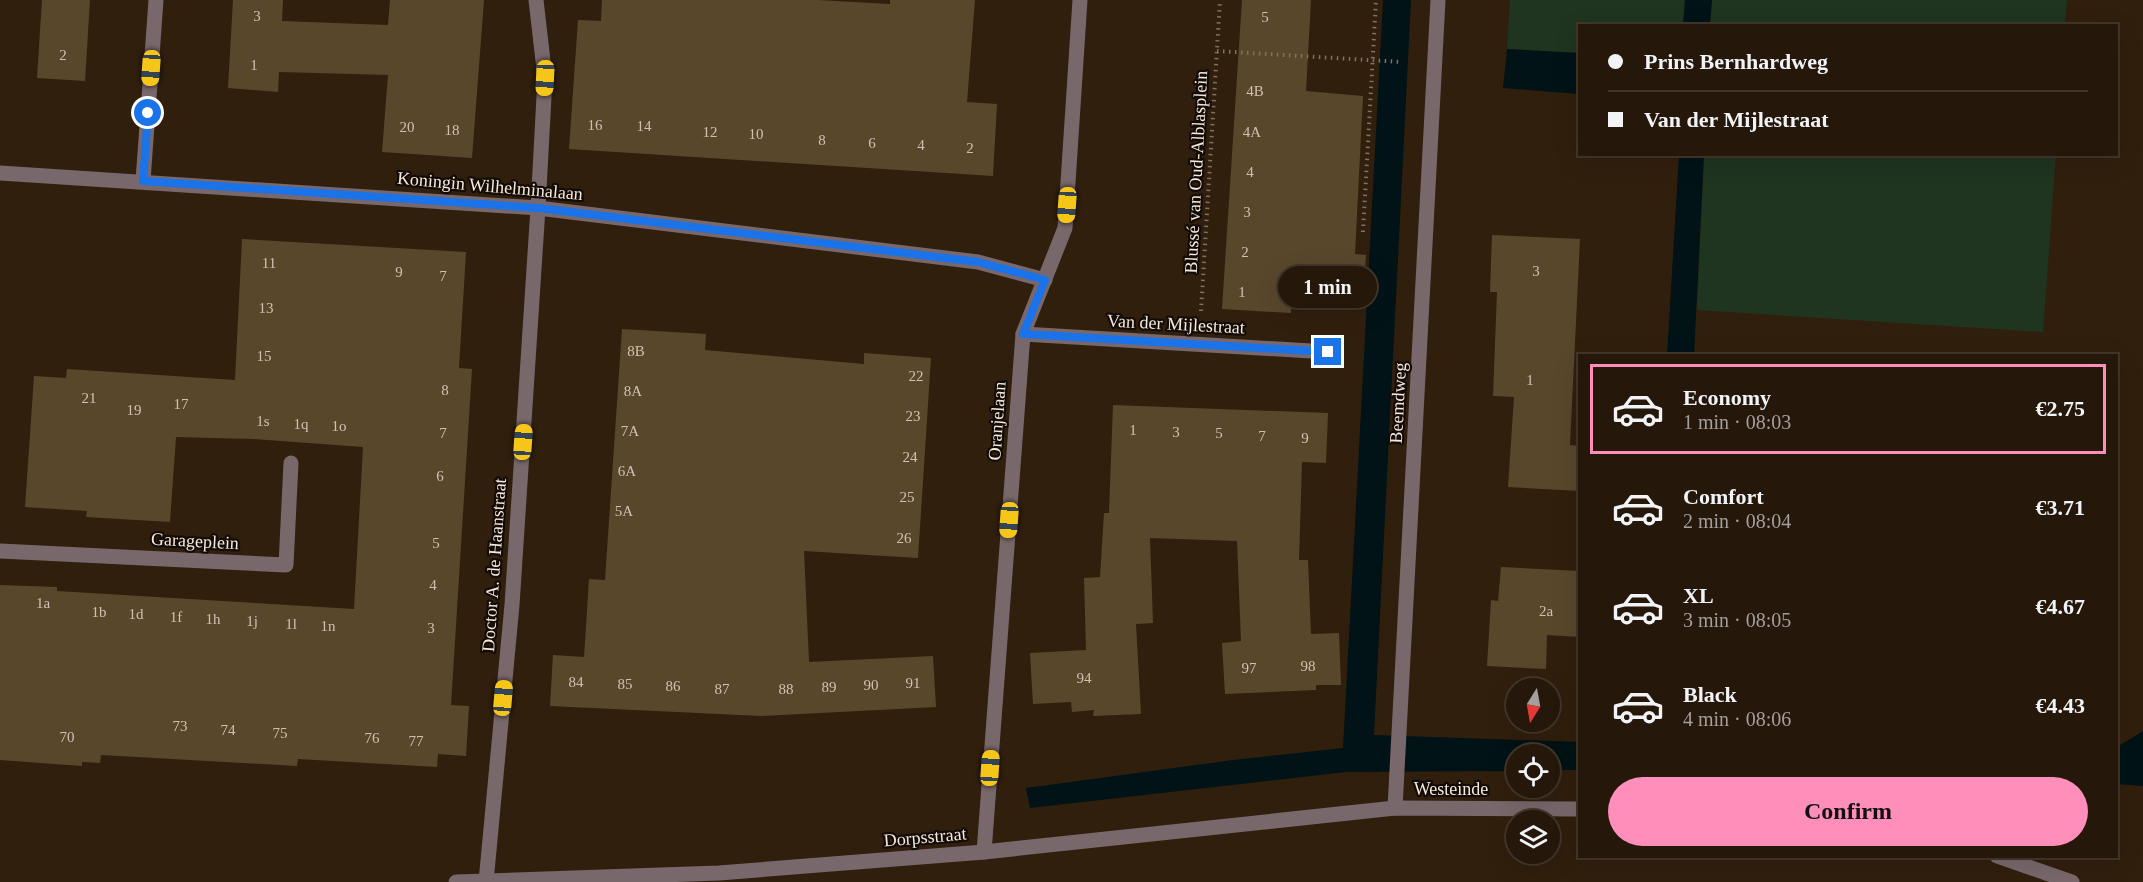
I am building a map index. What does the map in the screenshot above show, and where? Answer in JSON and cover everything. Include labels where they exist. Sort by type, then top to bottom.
[{"type":"street","points":[[143,181],[156,0]]},
{"type":"street","name":"Doctor A. de Haanstraat","points":[[486,882],[512,605],[538,208],[545,78],[536,0]]},
{"type":"street","name":"Oranjelaan","points":[[984,852],[1023,334],[1065,228],[1080,0]]},
{"type":"street","name":"Beemdweg","points":[[1395,808],[1438,0]]},
{"type":"street","name":"Koningin Wilhelminalaan","points":[[0,173],[538,208],[978,262],[1045,280]]},
{"type":"street","name":"Van der Mijlestraat","points":[[1023,334],[1328,352]]},
{"type":"street","name":"Garageplein","points":[[0,551],[286,565],[291,463]]},
{"type":"street","name":"Westeinde","points":[[1395,808],[1578,809]]},
{"type":"street","name":"Dorpsstraat","points":[[456,882],[719,873],[984,852],[1395,808]]},
{"type":"street","points":[[2003,858],[2072,882]]},
{"type":"path","name":"Blussé van Oud-Alblasplein","points":[[1199,345],[1220,0]]},
{"type":"path","points":[[1363,232],[1376,0]]},
{"type":"path","points":[[1216,51],[1413,62]]},
{"type":"green space","points":[[1510,0],[1685,0],[1683,24],[1578,24],[1578,53],[1507,49]]},
{"type":"green space","points":[[1712,0],[2067,0],[2065,24],[1710,24]]},
{"type":"green space","points":[[1704,156],[2056,156],[2043,332],[1697,310]]},
{"type":"shaded area","points":[[1383,0],[1411,0],[1374,735],[1578,742],[1578,770],[1560,770],[1560,744],[1506,744],[1506,771],[1346,772],[1030,808],[1026,788],[1233,760],[1343,748]]},
{"type":"shaded area","points":[[1685,0],[1712,0],[1710,24],[1683,24]]},
{"type":"shaded area","points":[[1507,49],[1578,53],[1578,94],[1503,88]]},
{"type":"shaded area","points":[[1679,156],[1704,156],[1694,354],[1667,354]]},
{"type":"shaded area","points":[[2143,731],[2143,786],[2118,784],[2118,746]]},
{"type":"building","points":[[42,0],[90,0],[85,81],[37,78]]},
{"type":"building","points":[[233,0],[283,0],[282,21],[388,25],[390,0],[484,0],[472,158],[382,152],[388,75],[279,72],[278,92],[228,88]]},
{"type":"building","points":[[602,0],[818,0],[890,4],[890,0],[975,0],[967,102],[997,104],[993,176],[569,149],[578,20],[601,21]]},
{"type":"building","points":[[1242,0],[1311,0],[1306,91],[1363,96],[1355,254],[1366,255],[1363,299],[1292,293],[1291,313],[1222,309]]},
{"type":"building","points":[[1492,235],[1580,239],[1570,445],[1578,446],[1578,491],[1508,487],[1514,397],[1493,396],[1497,292],[1490,292]]},
{"type":"building","points":[[242,239],[466,252],[459,368],[472,369],[451,705],[469,706],[466,756],[438,754],[437,767],[298,759],[297,766],[101,755],[100,763],[82,762],[82,766],[0,760],[0,585],[57,587],[57,591],[354,609],[363,447],[253,439],[176,437],[170,522],[86,517],[87,511],[25,507],[34,376],[66,378],[67,369],[235,380]]},
{"type":"building","points":[[622,329],[706,334],[705,350],[864,364],[864,353],[931,358],[918,558],[804,551],[809,662],[933,656],[936,707],[761,716],[550,706],[553,655],[584,657],[589,579],[605,580]]},
{"type":"building","points":[[1113,405],[1328,413],[1326,463],[1302,462],[1299,560],[1308,560],[1311,634],[1339,633],[1341,685],[1316,685],[1316,690],[1225,694],[1222,643],[1241,641],[1237,541],[1150,538],[1153,623],[1136,624],[1141,714],[1093,716],[1094,710],[1072,712],[1071,702],[1033,704],[1030,653],[1086,650],[1084,578],[1100,577],[1104,513],[1109,513]]},
{"type":"building","points":[[1501,567],[1578,571],[1578,637],[1547,635],[1546,669],[1487,666],[1491,600],[1498,601]]},
{"type":"route","points":[[148,113],[143,181],[538,208],[978,262],[1045,280],[1023,334],[1328,352]]}]
